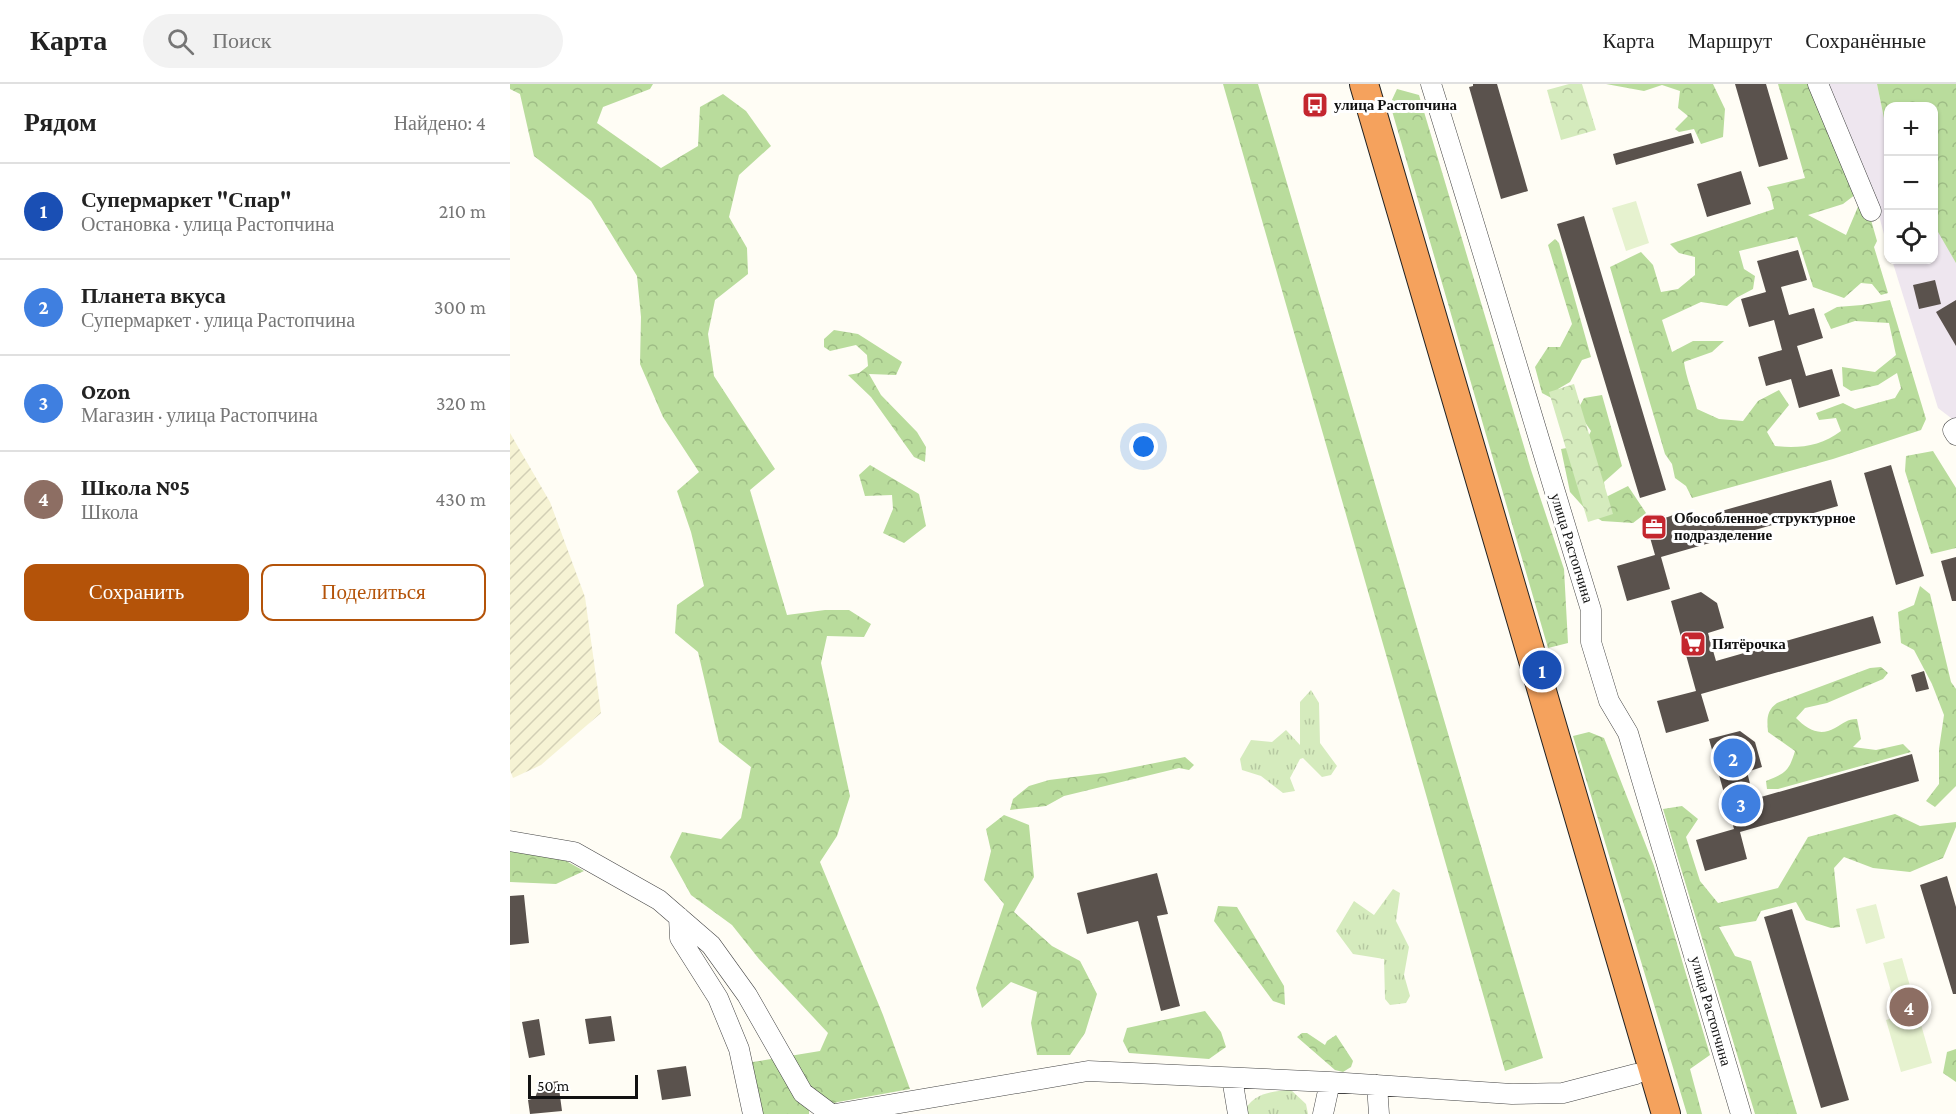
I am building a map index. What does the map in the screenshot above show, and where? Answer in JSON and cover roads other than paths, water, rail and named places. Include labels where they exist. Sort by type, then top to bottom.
[{"type":"highway","points":[[1347,84],[1648,1114]]},
{"type":"highway","points":[[1364,84],[1666,1114]]},
{"type":"street","name":"улица Растопчина","points":[[1431,84],[1478,232],[1591,610],[1591,642],[1609,701],[1628,733],[1639,767],[1741,1114]]},
{"type":"street","points":[[1818,84],[1871,211]]},
{"type":"street","points":[[510,841],[574,852],[659,900],[711,945],[747,995],[803,1093],[833,1114],[1088,1071],[1330,1082],[1512,1094],[1563,1093],[1636,1074]]},
{"type":"street","points":[[679,917],[680,938],[718,998],[739,1049],[753,1114]]},
{"type":"street","points":[[1232,1078],[1238,1114]]},
{"type":"street","points":[[1323,1114],[1330,1082]]},
{"type":"street","points":[[1377,1085],[1379,1114]]},
{"type":"place","name":"улица Растопчина","points":[[1315,105]]},
{"type":"place","name":"Обособленное структурное подразделение","points":[[1654,527]]},
{"type":"place","name":"Пятёрочка","points":[[1693,644]]},
{"type":"place","name":"Супермаркет \"Спар\"","points":[[1542,670]]},
{"type":"place","name":"Планета вкуса","points":[[1733,758]]},
{"type":"place","name":"Ozon","points":[[1741,804]]},
{"type":"place","name":"Школа №5","points":[[1909,1007]]}]
